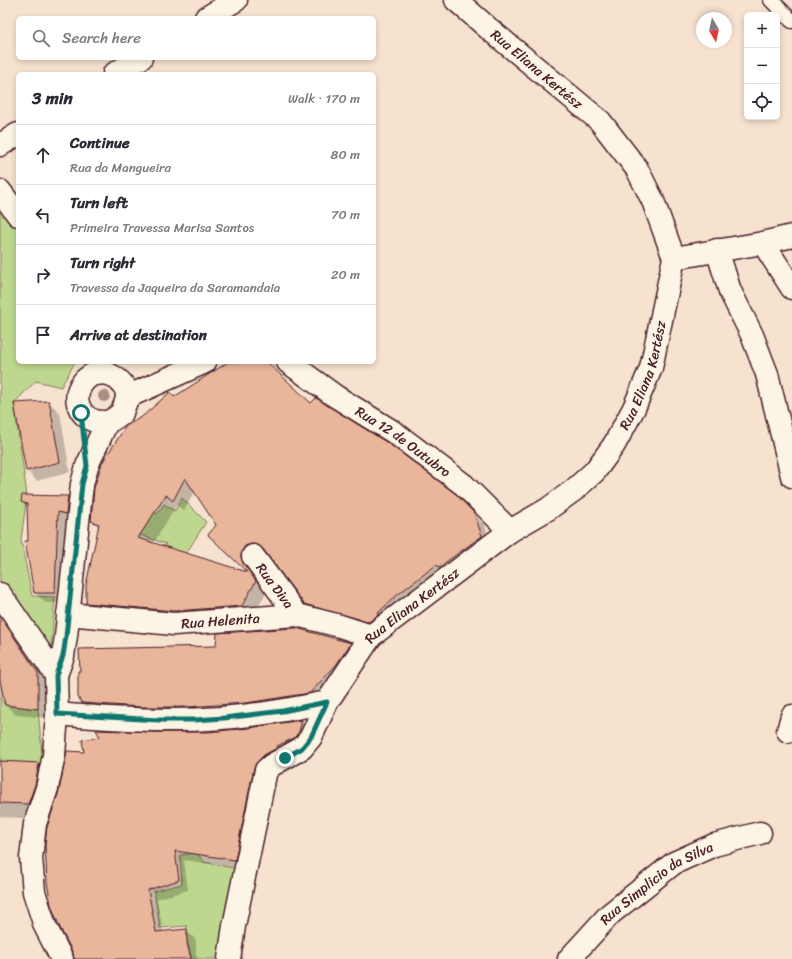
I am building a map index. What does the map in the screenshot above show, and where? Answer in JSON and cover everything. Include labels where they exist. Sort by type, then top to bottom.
[{"type":"street","points":[[209,16],[236,0]]},
{"type":"street","name":"Rua Eliana Kertész","points":[[229,959],[234,926],[266,770],[302,748],[311,737],[327,702],[371,636],[510,531],[548,509],[574,490],[595,471],[614,445],[634,408],[651,368],[674,258],[653,201],[637,169],[600,121],[456,0]]},
{"type":"street","points":[[117,72],[138,60]]},
{"type":"street","points":[[0,145],[16,135]]},
{"type":"street","points":[[0,191],[16,212]]},
{"type":"street","points":[[674,258],[763,243],[792,236]]},
{"type":"street","points":[[763,243],[792,288]]},
{"type":"street","points":[[716,250],[730,291],[752,336],[767,374],[792,476]]},
{"type":"street","points":[[127,396],[200,364]]},
{"type":"street","name":"Rua 12 de Outubro","points":[[291,364],[335,396],[395,433],[464,485],[510,531]]},
{"type":"street","points":[[62,959],[45,926],[34,892],[31,858],[35,824],[47,788],[54,755],[57,714],[56,675],[63,656],[82,484],[87,466],[107,422],[122,413],[127,396],[124,386],[105,368],[91,375],[80,385],[76,399],[81,413],[87,466]]},
{"type":"street","points":[[81,413],[93,421],[107,422]]},
{"type":"street","name":"Rua Diva","points":[[253,556],[297,615]]},
{"type":"street","points":[[0,594],[56,675]]},
{"type":"street","name":"Rua Helenita","points":[[68,614],[174,624],[297,615],[371,636]]},
{"type":"street","points":[[57,714],[159,720],[188,720],[224,718],[283,711],[327,702]]},
{"type":"street","name":"Rua Simplicio da Silva","points":[[569,959],[610,914],[674,863],[714,845],[760,834]]},
{"type":"lane","points":[[771,0],[792,21]]},
{"type":"green space","points":[[0,208],[16,223],[16,364],[74,364],[61,387],[36,381],[14,403],[27,495],[21,540],[32,596],[55,597],[51,663],[0,583]]},
{"type":"green space","points":[[182,498],[206,522],[173,574],[156,569],[166,544],[140,535],[151,510],[157,514],[164,504],[175,511]]},
{"type":"green space","points":[[0,697],[5,705],[38,709],[43,764],[0,761]]},
{"type":"green space","points":[[197,853],[204,862],[242,870],[224,959],[192,959],[187,941],[187,926],[160,928],[154,891],[182,884],[180,855]]},
{"type":"building","points":[[225,364],[269,364],[311,403],[316,398],[388,443],[456,494],[474,513],[482,536],[439,567],[436,565],[396,596],[369,622],[304,604],[263,549],[258,545],[252,544],[245,546],[241,557],[243,563],[256,581],[242,606],[174,611],[86,603],[86,585],[99,524],[91,521],[94,488],[102,463],[126,426],[143,416],[170,392],[174,397]],"holes":[[[185,478],[216,525],[208,535],[247,572],[138,538],[166,495],[173,501]]]},
{"type":"building","points":[[49,401],[60,462],[26,471],[14,403]]},
{"type":"building","points":[[22,495],[68,496],[66,514],[58,512],[55,593],[34,593],[25,541],[28,541],[27,504],[21,502]]},
{"type":"building","points":[[0,616],[38,673],[38,709],[5,705],[0,680]]},
{"type":"building","points":[[296,628],[351,643],[336,665],[310,693],[246,703],[187,707],[140,707],[82,703],[78,697],[78,671],[80,671],[79,649],[216,646],[217,633]]},
{"type":"building","points":[[302,720],[299,732],[294,738],[277,746],[277,748],[264,755],[254,767],[235,860],[175,851],[179,880],[148,890],[156,932],[187,929],[187,943],[191,959],[74,959],[73,953],[60,928],[51,905],[47,882],[45,844],[47,827],[59,791],[67,751],[84,752],[82,740],[100,737],[96,730],[208,732],[249,728]]},
{"type":"building","points":[[0,761],[39,763],[35,785],[28,804],[0,803]]},
{"type":"route","points":[[81,413],[87,466],[82,484],[66,636],[63,656],[56,675],[57,714],[159,720],[195,720],[283,711],[327,702],[311,737],[302,748],[285,758]]}]
